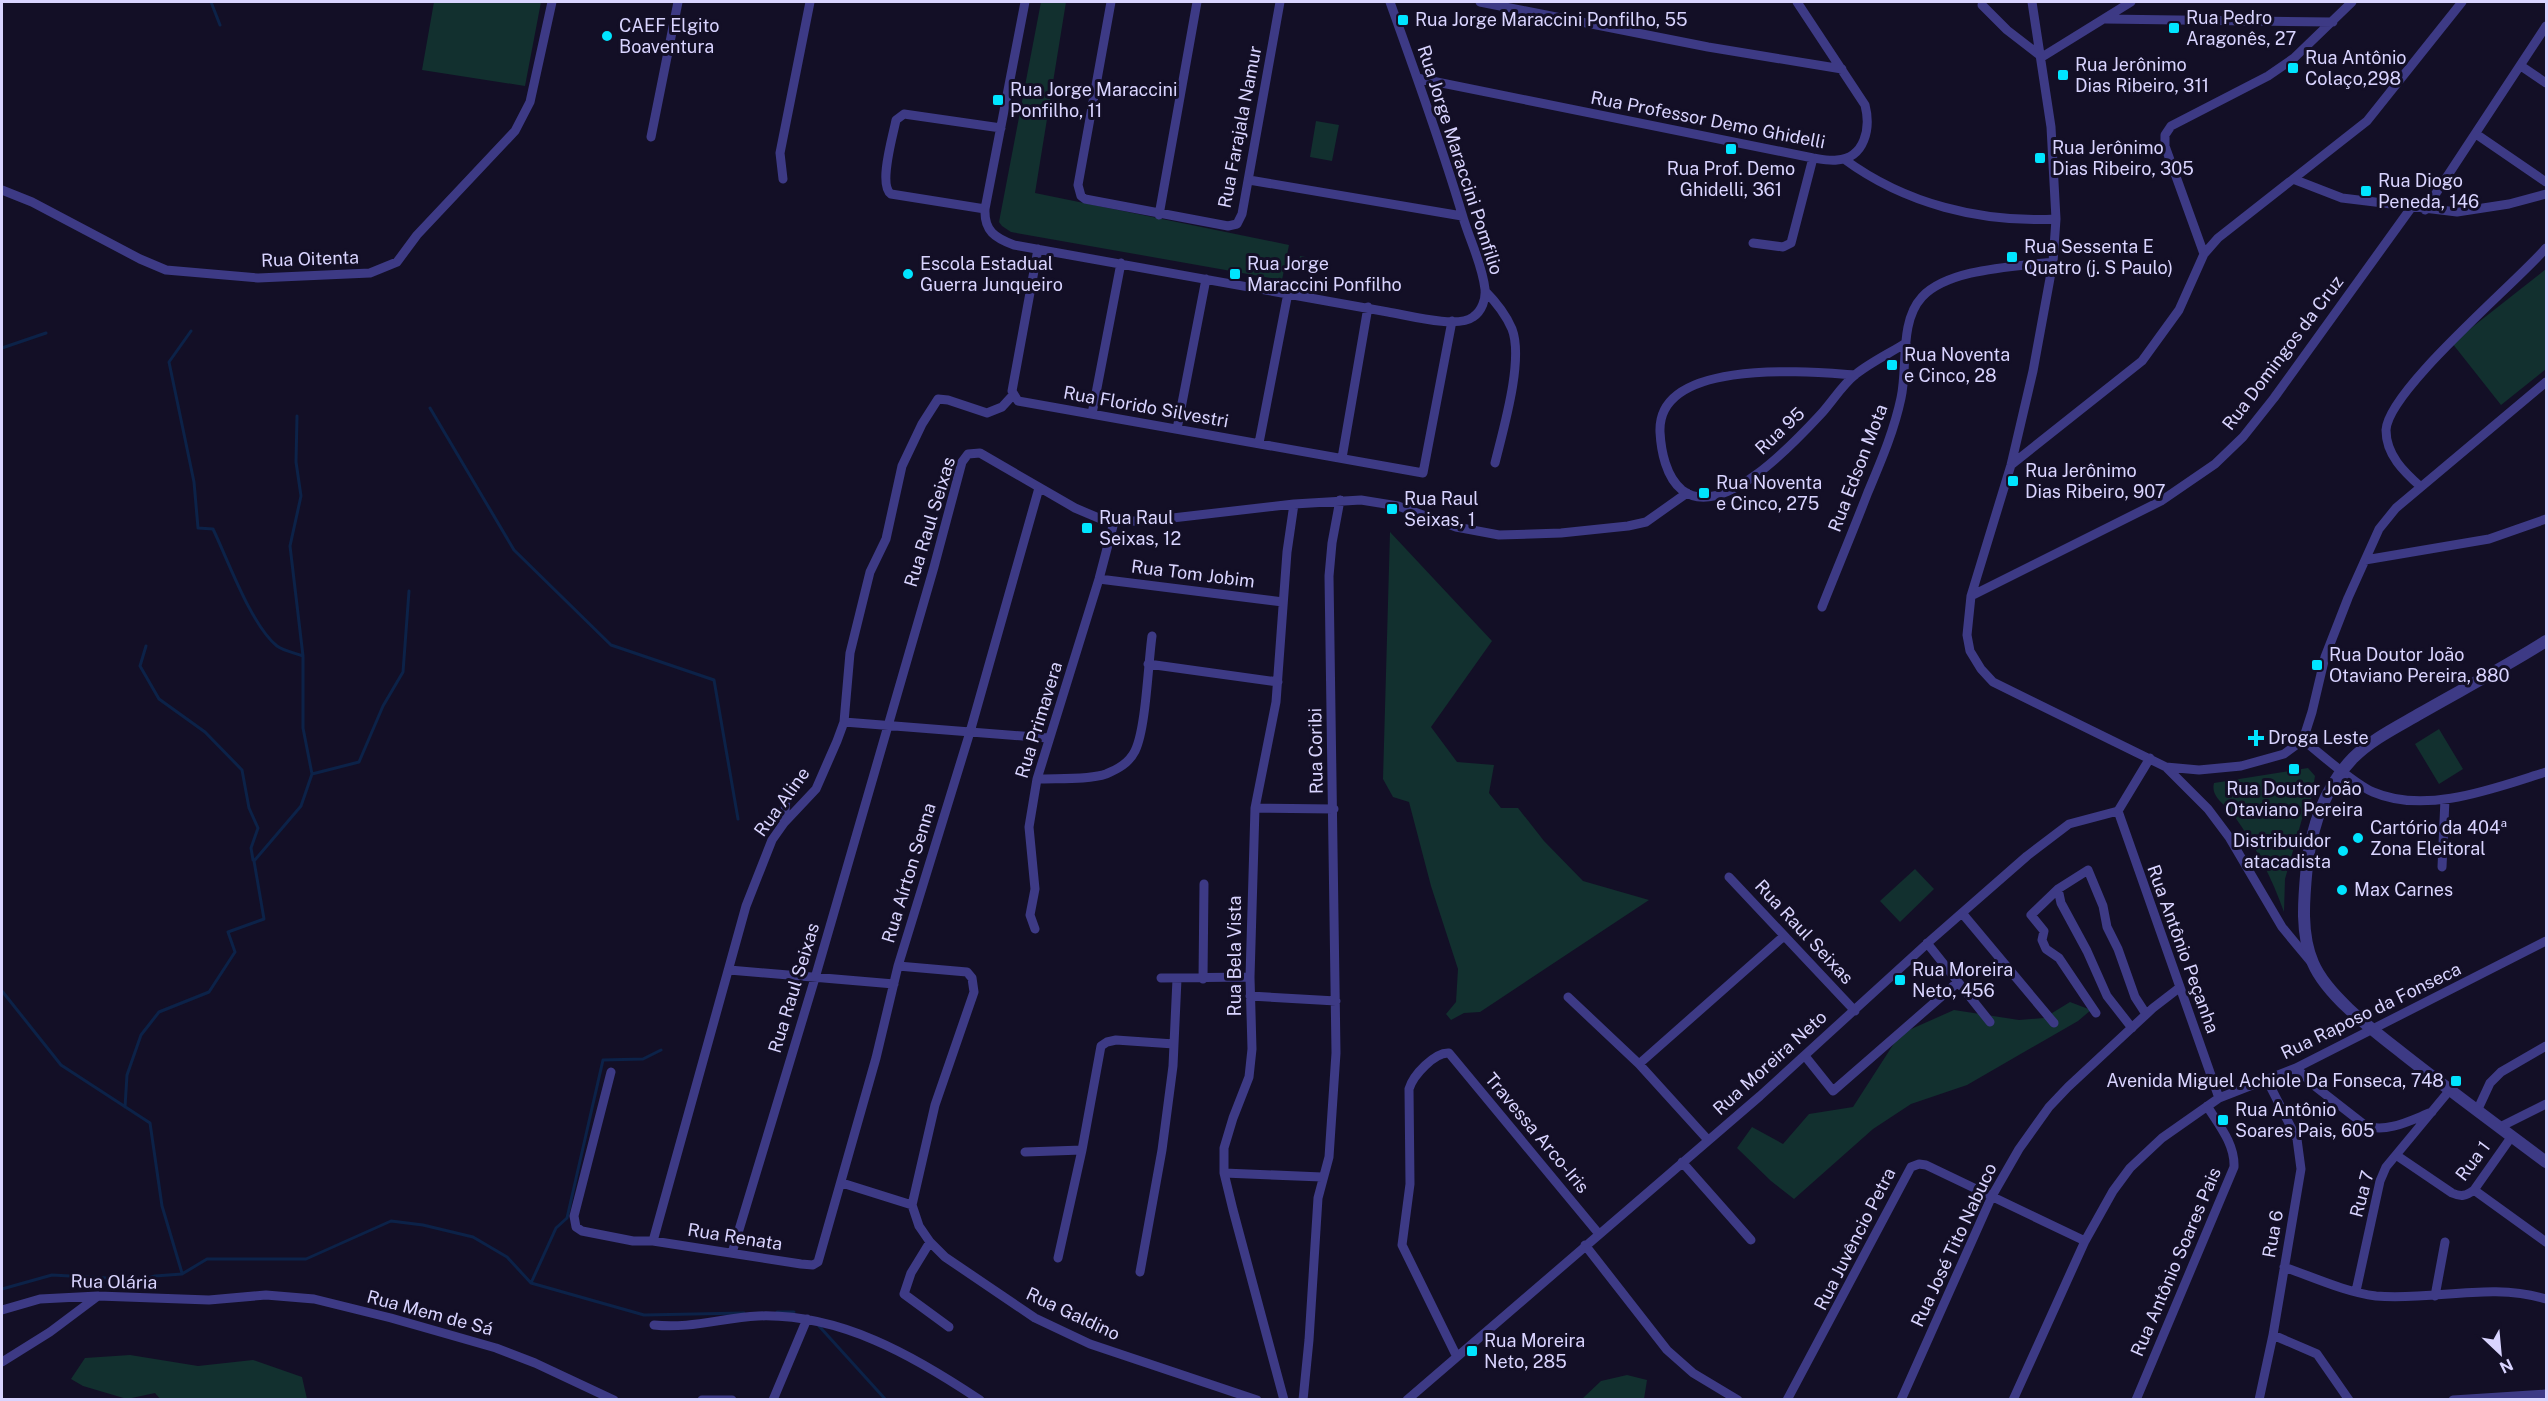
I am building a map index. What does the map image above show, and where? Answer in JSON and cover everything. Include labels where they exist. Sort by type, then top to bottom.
[{"type":"street","name":"Rua Oitenta","points":[[2,190],[32,202],[140,259],[166,270],[258,278],[370,273],[397,262],[417,235],[515,131],[530,102],[552,2]]},
{"type":"street","points":[[651,137],[678,2]]},
{"type":"street","points":[[783,179],[780,153],[810,2]]},
{"type":"street","points":[[1025,2],[985,209],[985,221],[991,233],[1014,245],[1452,321],[1423,473]]},
{"type":"street","name":"Rua Farajala Namur","points":[[1111,2],[1078,190],[1085,199],[1159,215],[1234,226],[1242,214],[1249,180],[1280,2]]},
{"type":"street","points":[[1159,215],[1197,2]]},
{"type":"street","name":"Rua Jorge Maraccini Pomfilio","points":[[1390,2],[1417,78],[1485,291],[1484,301],[1474,317],[1467,321],[1452,321]]},
{"type":"street","points":[[1480,2],[1842,69]]},
{"type":"street","name":"Rua Professor Demo Ghidelli","points":[[1417,78],[1812,158],[1836,161],[1844,159],[1861,147],[1868,129],[1865,105],[1797,2]]},
{"type":"street","points":[[2032,2],[2042,57],[2050,127],[2056,219],[2053,262],[2033,371],[2010,465],[1971,597],[1967,635],[1970,651],[1981,669],[1993,682],[2166,767],[2208,809],[2229,837],[2282,927],[2334,993],[2373,1030],[2449,1090],[2547,1162]]},
{"type":"street","points":[[2042,57],[2131,2]]},
{"type":"street","points":[[2204,254],[2165,146],[2165,135],[2170,126],[2268,76],[2294,58],[2352,2]]},
{"type":"street","points":[[2010,465],[2142,361],[2180,310],[2204,254],[2218,237],[2367,121],[2462,2]]},
{"type":"street","points":[[1982,5],[2007,30],[2042,57]]},
{"type":"street","points":[[2105,19],[2333,22]]},
{"type":"street","points":[[2425,210],[2547,26]]},
{"type":"street","points":[[2521,66],[2547,83]]},
{"type":"street","points":[[985,209],[887,192],[884,182],[894,130],[898,117],[904,114],[1001,128]]},
{"type":"street","points":[[2476,134],[2547,182]]},
{"type":"street","points":[[1753,243],[1783,247],[1791,243],[1812,158]]},
{"type":"street","points":[[1844,159],[1879,182],[1931,203],[1989,216],[2026,220],[2056,219]]},
{"type":"street","points":[[2293,179],[2343,198],[2425,210],[2457,212],[2482,209],[2547,194]]},
{"type":"street","points":[[1249,180],[1462,216]]},
{"type":"street","name":"Rua Domingos da Cruz","points":[[1971,597],[2162,501],[2215,464],[2243,437],[2274,398],[2411,208]]},
{"type":"street","points":[[2421,488],[2403,471],[2389,448],[2386,431],[2389,417],[2446,346],[2547,248]]},
{"type":"street","points":[[1012,395],[1038,249]]},
{"type":"street","name":"Rua Edson Mota","points":[[1822,607],[1890,438],[1903,389],[1906,343],[1915,308],[1923,296],[1950,280],[1983,271],[2053,262]]},
{"type":"street","points":[[1092,414],[1121,263]]},
{"type":"street","points":[[1177,429],[1206,279]]},
{"type":"street","points":[[1485,291],[1502,311],[1512,329],[1516,350],[1495,463]]},
{"type":"street","points":[[1259,443],[1288,293]]},
{"type":"street","points":[[1341,458],[1368,307]]},
{"type":"street","name":"Rua 95","points":[[1687,493],[1699,498],[1720,495],[1741,486],[1759,473],[1820,416],[1855,375],[1906,343]]},
{"type":"street","points":[[1687,493],[1678,487],[1670,474],[1661,450],[1660,424],[1666,407],[1677,396],[1700,383],[1736,373],[1795,371],[1855,375]]},
{"type":"street","points":[[2166,767],[2199,770],[2241,766],[2284,754],[2303,740],[2313,712],[2325,657],[2379,529],[2396,508],[2547,382]]},
{"type":"street","name":"Rua Florido Silvestri","points":[[1012,395],[1018,401],[1434,475]]},
{"type":"street","name":"Rua Aline","points":[[653,1241],[746,906],[764,857],[784,823],[816,789],[844,722],[852,643],[870,573],[886,539],[902,466],[910,447],[938,399],[987,413],[1002,407],[1012,395]]},
{"type":"street","name":"Rua Raul Seixas","points":[[732,1253],[815,978],[964,457],[972,453],[980,453],[1076,508],[1114,522],[1155,520],[1340,500],[1384,503],[1456,527],[1500,535],[1561,533],[1646,522],[1687,493]]},
{"type":"street","name":"Rua Aírton Senna","points":[[813,1265],[821,1259],[898,966],[970,732],[1039,488]]},
{"type":"street","name":"Rua Coribi","points":[[1303,1400],[1318,1197],[1329,1157],[1336,1053],[1329,576],[1340,500]]},
{"type":"street","name":"Rua Bela Vista","points":[[1284,1400],[1224,1173],[1224,1148],[1249,1077],[1252,1049],[1250,977],[1255,808],[1278,682],[1283,602],[1294,504]]},
{"type":"street","points":[[2365,560],[2489,538],[2547,519]]},
{"type":"street","name":"Rua Primavera","points":[[1035,929],[1030,920],[1035,889],[1029,827],[1037,779],[1099,579],[1114,522]]},
{"type":"street","name":"Rua Tom Jobim","points":[[1099,579],[1283,602]]},
{"type":"street","points":[[1037,779],[1104,775],[1121,767],[1131,758],[1136,749],[1140,731],[1152,636]]},
{"type":"street","points":[[2313,964],[2304,924],[2304,896],[2309,848],[2321,807],[2343,770],[2354,757],[2382,736],[2498,672],[2547,641]]},
{"type":"street","points":[[1148,664],[1278,682]]},
{"type":"street","points":[[844,722],[1048,738]]},
{"type":"street","points":[[2303,740],[2371,791],[2389,798],[2445,799],[2470,795],[2547,771]]},
{"type":"street","points":[[2118,811],[2150,758]]},
{"type":"street","points":[[784,823],[787,786]]},
{"type":"street","points":[[2442,867],[2445,799]]},
{"type":"street","points":[[1255,808],[1334,809]]},
{"type":"street","name":"Rua Moreira Neto","points":[[1407,1400],[1805,1056],[1927,943],[2027,856],[2069,824],[2118,811]]},
{"type":"street","name":"Rua Antônio Peçanha","points":[[2118,811],[2219,1098]]},
{"type":"street","points":[[2096,1013],[2059,958],[2046,949],[2042,940],[2044,930],[2031,915],[2058,889],[2088,870],[2103,906],[2107,927],[2118,950],[2134,997],[2146,1014]]},
{"type":"street","name":"Rua Raul Seixas","points":[[1729,877],[1855,1011]]},
{"type":"street","points":[[1203,979],[1204,884]]},
{"type":"street","points":[[2058,889],[2061,903],[2087,951],[2107,996],[2132,1028]]},
{"type":"street","points":[[1962,913],[2054,1023]]},
{"type":"street","points":[[1640,1064],[1784,936]]},
{"type":"street","name":"Rua Raposo da Fonseca","points":[[2013,1400],[2085,1241],[2113,1191],[2130,1168],[2162,1138],[2219,1098],[2296,1068],[2547,941]]},
{"type":"street","points":[[1927,943],[1990,1022]]},
{"type":"street","points":[[842,1183],[912,1205],[934,1105],[974,992],[972,978],[967,972],[898,966]]},
{"type":"street","points":[[729,970],[894,984]]},
{"type":"street","points":[[1161,978],[1250,977]]},
{"type":"street","points":[[1140,1272],[1162,1150],[1174,1044],[1177,979]]},
{"type":"street","points":[[1805,1056],[1833,1091],[1958,982]]},
{"type":"street","name":"Rua José Tito Nabuco","points":[[1901,1400],[1992,1196],[2019,1149],[2049,1107],[2146,1014],[2179,988]]},
{"type":"street","points":[[1250,996],[1336,1001]]},
{"type":"street","points":[[1568,997],[1640,1064],[1708,1140]]},
{"type":"street","points":[[1058,1258],[1082,1150],[1101,1046],[1116,1040],[1174,1044]]},
{"type":"street","points":[[2477,1111],[2490,1083],[2501,1072],[2547,1046]]},
{"type":"street","name":"Travessa Arco-Iris","points":[[1457,1357],[1402,1245],[1410,1184],[1409,1089],[1416,1075],[1440,1054],[1449,1053],[1599,1233]]},
{"type":"street","points":[[2296,1068],[2316,1087],[2366,1126],[2376,1129],[2387,1128],[2434,1111]]},
{"type":"street","name":"Rua Renata","points":[[611,1072],[574,1216],[576,1227],[582,1231],[633,1241],[653,1241],[813,1265]]},
{"type":"street","name":"Rua 6","points":[[2259,1400],[2273,1335],[2301,1169],[2301,1153],[2297,1139],[2267,1080]]},
{"type":"street","name":"Rua 7","points":[[2356,1291],[2380,1181],[2386,1167],[2449,1090]]},
{"type":"street","points":[[2500,1127],[2547,1104]]},
{"type":"street","name":"Rua Antônio Soares Pais","points":[[2136,1400],[2234,1167],[2235,1156],[2231,1145],[2207,1106]]},
{"type":"street","name":"Rua 1","points":[[2397,1155],[2452,1193],[2460,1196],[2468,1195],[2474,1190],[2512,1136]]},
{"type":"street","points":[[1025,1152],[1082,1150]]},
{"type":"street","points":[[1682,1162],[1751,1240]]},
{"type":"street","name":"Rua Juvêncio Petra","points":[[1787,1400],[1911,1167],[1919,1164],[1926,1165],[2085,1241]]},
{"type":"street","points":[[1224,1173],[1322,1177]]},
{"type":"street","points":[[2474,1190],[2547,1242]]},
{"type":"street","name":"Rua Galdino","points":[[912,1205],[919,1227],[945,1257],[1035,1318],[1081,1340],[1257,1400]]},
{"type":"street","points":[[930,1242],[911,1273],[904,1294],[949,1327]]},
{"type":"street","points":[[2435,1296],[2445,1242]]},
{"type":"street","points":[[1585,1245],[1667,1350],[1693,1373],[1738,1400]]},
{"type":"street","points":[[2284,1267],[2376,1296],[2435,1296],[2498,1292],[2527,1293],[2547,1299]]},
{"type":"street","name":"Rua Mem de Sá","points":[[228,1299],[266,1295],[314,1299],[392,1317],[496,1348],[536,1363],[614,1400]]},
{"type":"street","points":[[2,1362],[50,1332],[98,1296]]},
{"type":"street","name":"Rua Olária","points":[[2,1310],[40,1299],[98,1296],[140,1299],[228,1299]]},
{"type":"street","points":[[654,1325],[691,1327],[757,1316],[807,1318],[847,1328],[908,1356],[980,1400]]},
{"type":"street","points":[[772,1400],[807,1318]]},
{"type":"street","points":[[2273,1335],[2317,1354],[2349,1400]]},
{"type":"street","points":[[2453,1400],[2547,1394]]},
{"type":"street","points":[[702,1400],[732,1400]]},
{"type":"green space","points":[[434,2],[541,2],[525,86],[422,70]]},
{"type":"green space","points":[[1041,2],[1066,2],[1035,193],[1289,245],[1282,280],[1011,232],[1002,226],[999,222]]},
{"type":"green space","points":[[1316,121],[1339,125],[1332,161],[1310,157]]},
{"type":"green space","points":[[1300,256],[1322,260],[1320,271],[1298,267]]},
{"type":"green space","points":[[2546,269],[2546,369],[2501,405],[2452,343]]},
{"type":"green space","points":[[1390,532],[1492,641],[1431,727],[1457,762],[1494,765],[1489,793],[1501,808],[1518,808],[1544,841],[1583,881],[1649,900],[1480,1012],[1464,1013],[1451,1020],[1446,1014],[1456,1002],[1458,969],[1431,886],[1409,802],[1393,797],[1383,779]]},
{"type":"green space","points":[[2439,729],[2463,769],[2439,784],[2415,744]]},
{"type":"green space","points":[[2308,768],[2315,776],[2311,800],[2302,819],[2285,879],[2284,912],[2257,851],[2235,817],[2217,797],[2213,788],[2214,783]]},
{"type":"green space","points":[[1915,869],[1934,889],[1900,922],[1880,901]]},
{"type":"green space","points":[[2070,1002],[2091,1010],[2078,1021],[1967,1085],[1911,1104],[1873,1129],[1794,1199],[1771,1181],[1737,1148],[1752,1127],[1783,1144],[1809,1114],[1853,1107],[1900,1034],[1954,1010],[2019,1020],[2044,1018]]},
{"type":"green space","points":[[130,1355],[198,1366],[253,1360],[302,1377],[307,1399],[161,1400],[155,1393],[127,1399],[83,1386],[71,1379],[85,1358]]},
{"type":"green space","points":[[1627,1375],[1647,1380],[1644,1399],[1582,1399],[1601,1381]]},
{"type":"waterway","points":[[211,2],[220,25]]},
{"type":"waterway","points":[[191,331],[169,362],[194,482],[198,528],[213,529],[249,608],[267,636],[280,648],[303,656]]},
{"type":"waterway","points":[[2,348],[46,333]]},
{"type":"waterway","points":[[430,408],[514,550],[611,645],[714,680],[738,819]]},
{"type":"waterway","points":[[125,1107],[127,1075],[141,1035],[159,1012],[209,992],[235,952],[228,932],[264,919],[254,861],[301,806],[312,774],[303,728],[303,656],[290,546],[301,496],[296,462],[297,416]]},
{"type":"waterway","points":[[312,774],[359,762],[383,706],[403,672],[409,591]]},
{"type":"waterway","points":[[146,646],[140,666],[159,699],[205,732],[242,770],[249,808],[258,828],[251,848],[253,860]]},
{"type":"waterway","points":[[2,991],[61,1065],[150,1123],[162,1206],[182,1273]]},
{"type":"waterway","points":[[531,1283],[556,1228],[567,1218],[603,1060],[643,1059],[661,1050]]},
{"type":"waterway","points":[[2,1289],[52,1275],[142,1280],[155,1276],[182,1274],[207,1259],[306,1259],[391,1221],[423,1225],[473,1237],[507,1257],[531,1283],[644,1315],[744,1313]]},
{"type":"waterway","points":[[777,1312],[794,1312]]},
{"type":"waterway","points":[[819,1326],[886,1400]]},
{"type":"place","name":"Rua Jorge Maraccini Ponfilho, 55","points":[[1403,20]]},
{"type":"place","name":"Rua Pedro Aragonês, 27","points":[[2174,28]]},
{"type":"place","name":"CAEF Elgito Boaventura","points":[[607,36]]},
{"type":"place","name":"Rua Antônio Colaço,298","points":[[2293,68]]},
{"type":"place","name":"Rua Jerônimo Dias Ribeiro, 311","points":[[2063,75]]},
{"type":"place","name":"Rua Jorge Maraccini Ponfilho, 11","points":[[998,100]]},
{"type":"place","name":"Rua Prof. Demo Ghidelli, 361","points":[[1731,149]]},
{"type":"place","name":"Rua Jerônimo Dias Ribeiro, 305","points":[[2040,158]]},
{"type":"place","name":"Rua Diogo Peneda, 146","points":[[2366,191]]},
{"type":"place","name":"Rua Sessenta E Quatro (j. S Paulo)","points":[[2012,257]]},
{"type":"place","name":"Escola Estadual Guerra Junqueiro","points":[[908,274]]},
{"type":"place","name":"Rua Jorge Maraccini Ponfilho","points":[[1235,274]]},
{"type":"place","name":"Rua Noventa e Cinco, 28","points":[[1892,365]]},
{"type":"place","name":"Rua Jerônimo Dias Ribeiro, 907","points":[[2013,481]]},
{"type":"place","name":"Rua Noventa e Cinco, 275","points":[[1704,493]]},
{"type":"place","name":"Rua Raul Seixas, 1","points":[[1392,509]]},
{"type":"place","name":"Rua Raul Seixas, 12","points":[[1087,528]]},
{"type":"place","name":"Rua Doutor João Otaviano Pereira, 880","points":[[2317,665]]},
{"type":"place","name":"Droga Leste","points":[[2256,738]]},
{"type":"place","name":"Rua Doutor João Otaviano Pereira","points":[[2294,769]]},
{"type":"place","name":"Cartório da 404ª Zona Eleitoral","points":[[2358,838]]},
{"type":"place","name":"Distribuidor atacadista","points":[[2343,851]]},
{"type":"place","name":"Max Carnes","points":[[2342,890]]},
{"type":"place","name":"Rua Moreira Neto, 456","points":[[1900,980]]},
{"type":"place","name":"Avenida Miguel Achiole Da Fonseca, 748","points":[[2456,1081]]},
{"type":"place","name":"Rua Antônio Soares Pais, 605","points":[[2223,1120]]},
{"type":"place","name":"Rua Moreira Neto, 285","points":[[1472,1351]]}]
